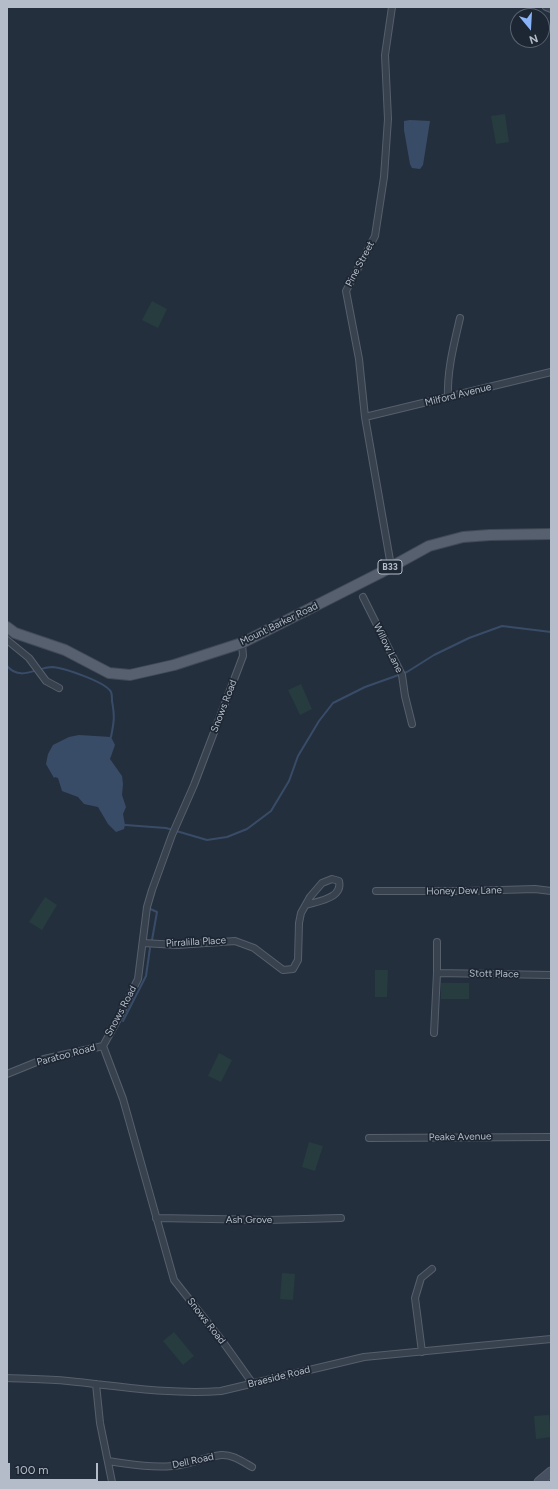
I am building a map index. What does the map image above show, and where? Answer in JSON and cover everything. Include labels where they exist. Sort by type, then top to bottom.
[{"type":"main road","name":"Mount Barker Road","points":[[7,626],[15,632],[65,650],[109,673],[130,675],[174,665],[242,643],[429,546],[463,537],[551,534]]},
{"type":"main road","points":[[539,1482],[551,1472]]},
{"type":"street","name":"Pine Street","points":[[391,566],[365,417],[359,359],[346,291],[375,236],[384,177],[388,119],[385,55],[392,7]]},
{"type":"street","points":[[546,7],[551,9]]},
{"type":"street","points":[[448,397],[452,357],[460,318]]},
{"type":"street","name":"Milford Avenue","points":[[365,417],[551,372]]},
{"type":"street","name":"Willow Lane","points":[[363,597],[400,673],[404,696],[412,724]]},
{"type":"street","points":[[7,640],[29,658],[46,681],[59,688]]},
{"type":"street","name":"Snows Road","points":[[242,643],[243,656],[194,785],[175,827],[152,890],[147,907],[138,979],[118,1019],[102,1046],[123,1099],[174,1280],[223,1342],[253,1384]]},
{"type":"street","name":"Pirralilla Place","points":[[143,943],[177,945],[235,941],[254,948],[284,970],[293,969],[298,960],[299,923],[301,913],[306,905],[316,889],[322,883],[332,879],[339,881],[340,887],[338,892],[328,898],[306,905]]},
{"type":"street","name":"Honey Dew Lane","points":[[376,891],[535,889],[551,891]]},
{"type":"street","points":[[434,1033],[437,942]]},
{"type":"street","name":"Stott Place","points":[[437,973],[551,976]]},
{"type":"street","name":"Paratoo Road","points":[[7,1074],[44,1060],[102,1046]]},
{"type":"street","name":"Peake Avenue","points":[[370,1138],[551,1137]]},
{"type":"street","name":"Ash Grove","points":[[156,1218],[268,1220],[341,1218]]},
{"type":"street","points":[[422,1352],[416,1298],[421,1278],[432,1269]]},
{"type":"street","name":"Braeside Road","points":[[7,1378],[69,1381],[198,1393],[221,1391],[364,1357],[551,1338]]},
{"type":"street","points":[[96,1384],[100,1423],[112,1482]]},
{"type":"street","name":"Dell Road","points":[[108,1461],[156,1467],[187,1464],[221,1455],[237,1458],[252,1467]]},
{"type":"green space","points":[[505,114],[509,142],[496,144],[491,116]]},
{"type":"green space","points":[[152,301],[167,309],[158,328],[142,320]]},
{"type":"green space","points":[[301,684],[312,709],[300,715],[288,690]]},
{"type":"green space","points":[[45,897],[57,905],[42,930],[29,922]]},
{"type":"green space","points":[[375,970],[388,970],[387,997],[375,997]]},
{"type":"green space","points":[[441,983],[469,983],[469,999],[441,999]]},
{"type":"green space","points":[[219,1053],[232,1060],[221,1082],[208,1076]]},
{"type":"green space","points":[[309,1142],[323,1146],[315,1171],[302,1167]]},
{"type":"green space","points":[[282,1273],[295,1274],[293,1300],[280,1299]]},
{"type":"green space","points":[[174,1332],[194,1356],[183,1365],[163,1341]]},
{"type":"green space","points":[[549,1415],[551,1437],[536,1439],[534,1416]]},
{"type":"water","points":[[404,121],[430,121],[423,165],[420,169],[412,168],[410,164],[404,130]]},
{"type":"water","points":[[79,735],[111,737],[115,745],[110,759],[122,776],[122,795],[126,807],[123,814],[125,825],[124,829],[116,832],[108,824],[98,807],[84,804],[78,797],[62,791],[58,778],[54,778],[46,764],[48,754],[53,745],[69,737]]},
{"type":"waterway","points":[[125,825],[166,828],[207,840],[227,837],[247,829],[271,811],[289,781],[298,756],[319,721],[333,703],[365,687],[407,672],[434,655],[469,638],[502,626],[551,632]]},
{"type":"waterway","points":[[7,666],[12,671],[18,673],[53,667],[58,668],[84,676],[108,688],[111,693],[114,711],[111,737]]},
{"type":"waterway","points":[[148,908],[157,912],[152,940]]},
{"type":"waterway","points":[[123,1021],[146,976],[150,948]]}]
